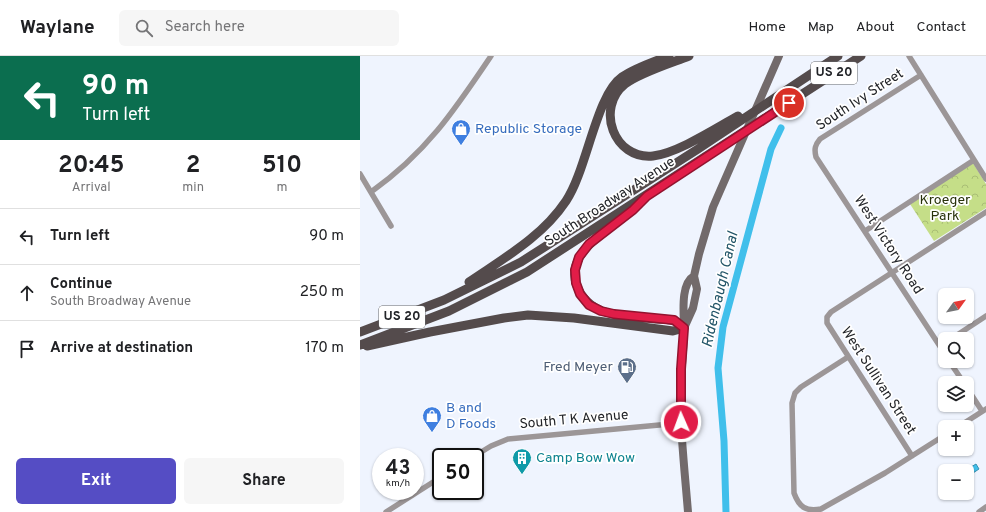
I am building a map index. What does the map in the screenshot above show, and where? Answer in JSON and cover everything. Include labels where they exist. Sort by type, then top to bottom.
[{"type":"main road","points":[[444,300],[537,235],[567,200],[586,158],[605,98],[611,87],[621,78],[634,71],[669,56]]},
{"type":"main road","points":[[689,56],[625,84],[612,100],[610,109],[613,132],[620,143],[628,150],[646,156],[663,154],[782,93]]},
{"type":"main road","points":[[688,512],[681,422],[681,369],[684,328],[693,308],[697,290],[694,276],[713,207],[730,165],[779,56]]},
{"type":"main road","name":"South Broadway Avenue","points":[[360,332],[444,300],[521,262],[838,56]]},
{"type":"main road","name":"South Broadway Avenue","points":[[360,346],[448,311],[527,272],[647,196],[861,56]]},
{"type":"main road","points":[[647,196],[633,210],[589,244],[579,257],[575,270],[576,283],[580,294],[589,305],[601,311],[614,314],[674,320],[684,328]]},
{"type":"main road","points":[[360,346],[380,345],[430,332],[528,315],[567,317],[673,331],[684,328]]},
{"type":"street","points":[[371,192],[406,166],[434,137],[491,56]]},
{"type":"street","points":[[909,56],[986,179]]},
{"type":"street","name":"South Ivy Street","points":[[815,147],[820,139],[921,75]]},
{"type":"street","name":"West Victory Road","points":[[815,147],[816,157],[892,273],[938,339]]},
{"type":"street","points":[[865,231],[974,160]]},
{"type":"street","points":[[360,174],[391,226]]},
{"type":"street","points":[[892,273],[986,212]]},
{"type":"street","name":"West Sullivan Street","points":[[892,273],[832,312],[828,317],[827,323],[912,456]]},
{"type":"street","points":[[962,332],[986,316]]},
{"type":"street","points":[[848,357],[794,393],[792,403],[794,493],[797,502],[803,509],[821,509],[938,439]]},
{"type":"street","points":[[969,420],[984,410],[974,397]]},
{"type":"street","name":"South T K Avenue","points":[[484,450],[508,439],[681,422]]},
{"type":"street","points":[[386,512],[432,483]]},
{"type":"street","points":[[979,512],[986,507]]},
{"type":"green space","name":"Kroeger Park","points":[[973,163],[986,184],[986,208],[934,241],[910,204]]},
{"type":"water","points":[[976,464],[979,469],[974,472],[974,465]]},
{"type":"waterway","name":"Ridenbaugh Canal","points":[[726,512],[724,441],[718,368],[723,327],[771,149],[781,128]]},
{"type":"place","name":"Republic Storage","points":[[461,146]]},
{"type":"place","name":"Fred Meyer","points":[[627,384]]},
{"type":"place","name":"B and D Foods","points":[[432,433]]},
{"type":"place","name":"Camp Bow Wow","points":[[522,475]]},
{"type":"route","points":[[681,422],[681,369],[684,328],[674,320],[614,314],[601,311],[589,305],[580,294],[576,283],[575,270],[579,257],[589,244],[633,210],[647,196],[789,103]]}]
